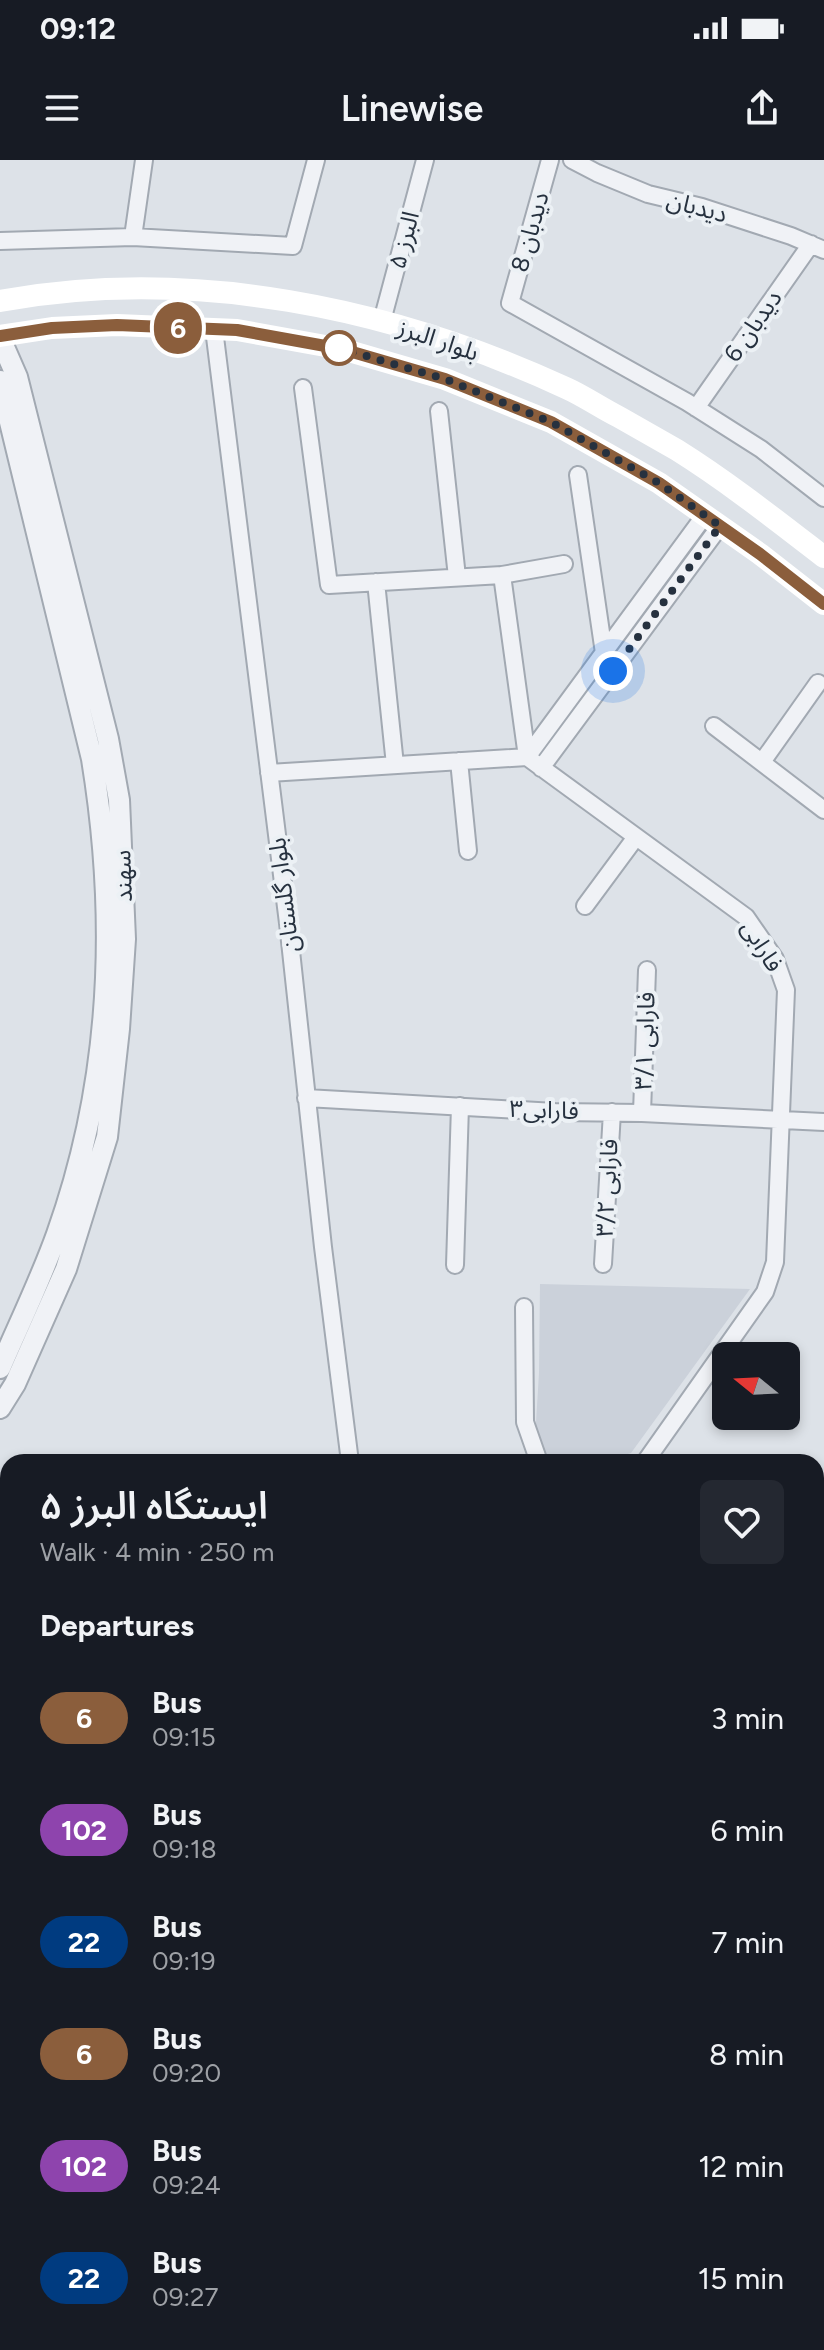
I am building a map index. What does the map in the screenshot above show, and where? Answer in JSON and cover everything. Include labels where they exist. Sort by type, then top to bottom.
[{"type":"main road","name":"بلوار البرز","points":[[0,301],[50,292],[117,288],[241,293],[351,313],[457,344],[567,388],[679,451],[824,557]]},
{"type":"main road","name":"بلوار البرز","points":[[0,337],[52,328],[117,325],[237,330],[342,349],[445,379],[551,422],[659,483],[824,604]]},
{"type":"street","points":[[133,237],[144,160]]},
{"type":"street","points":[[0,241],[133,237],[293,246],[316,160]]},
{"type":"street","name":"البرز ۵","points":[[382,321],[425,160]]},
{"type":"street","name":"دیدبان 8","points":[[550,160],[510,303],[696,408]]},
{"type":"street","name":"دیدبان","points":[[572,160],[648,194],[702,207],[817,247]]},
{"type":"street","name":"دیدبان 6","points":[[696,408],[817,247]]},
{"type":"street","name":"بلوار گلستان","points":[[214,329],[349,1454]]},
{"type":"street","name":"سهند","points":[[0,337],[17,377],[108,739],[119,800],[125,939],[107,1137],[66,1269],[15,1384],[0,1408]]},
{"type":"street","name":"سهند","points":[[0,381],[92,759],[107,880],[108,947],[101,1054],[74,1179],[57,1235],[0,1368]]},
{"type":"street","points":[[303,388],[329,585],[502,575],[564,564]]},
{"type":"street","points":[[696,408],[761,449],[824,498]]},
{"type":"street","points":[[439,411],[457,577]]},
{"type":"street","points":[[578,475],[604,653]]},
{"type":"street","points":[[534,762],[604,653],[713,521]]},
{"type":"street","points":[[534,762],[713,521]]},
{"type":"street","points":[[502,575],[534,762]]},
{"type":"street","points":[[376,582],[395,765]]},
{"type":"street","points":[[762,762],[818,683]]},
{"type":"street","points":[[714,726],[824,810]]},
{"type":"street","points":[[269,773],[459,761],[534,762]]},
{"type":"street","points":[[459,761],[468,851]]},
{"type":"street","name":"فارابی","points":[[534,762],[746,917],[775,959],[786,990],[775,1262],[765,1292],[653,1454]]},
{"type":"street","points":[[585,906],[636,837]]},
{"type":"street","name":"فارابی ۳/۱","points":[[642,1113],[647,970]]},
{"type":"street","name":"فارابی۳","points":[[306,1098],[824,1122]]},
{"type":"street","points":[[455,1265],[460,1106]]},
{"type":"street","name":"فارابی ۳/۲","points":[[603,1264],[612,1112]]},
{"type":"street","points":[[524,1307],[525,1422],[536,1454]]},
{"type":"shaded area","points":[[540,1284],[750,1289],[631,1453],[541,1454],[535,1439]]},
{"type":"bus line","name":"6","points":[[0,336],[52,328],[117,325],[237,330],[342,349],[445,379],[551,422],[659,483],[760,554],[824,604]]},
{"type":"route","points":[[339,348],[445,379],[551,422],[659,483],[720,526],[613,671]]}]
